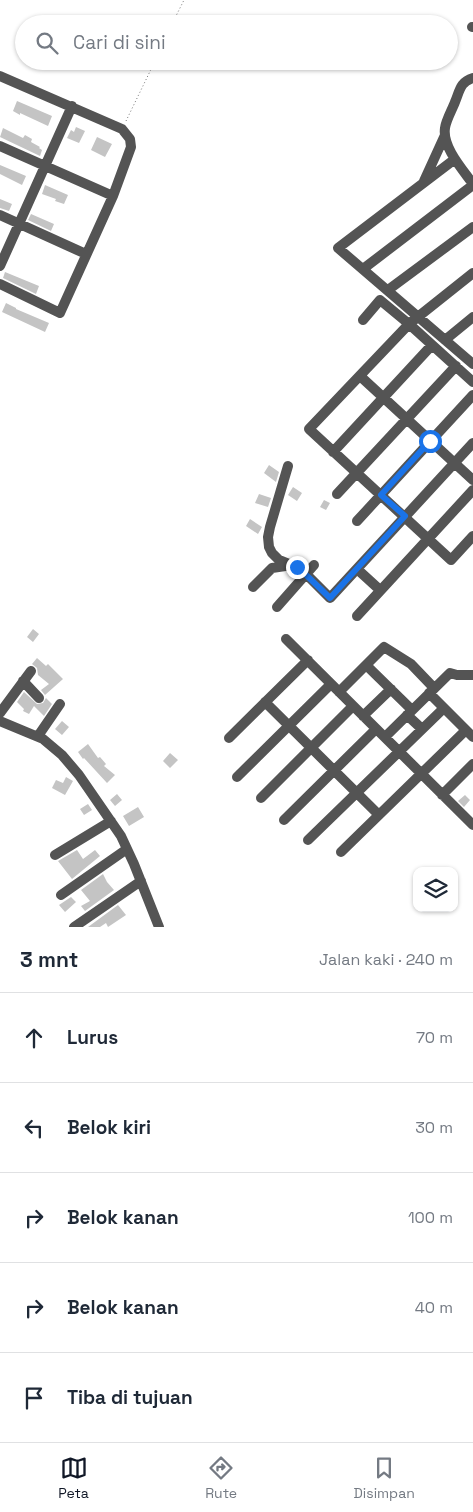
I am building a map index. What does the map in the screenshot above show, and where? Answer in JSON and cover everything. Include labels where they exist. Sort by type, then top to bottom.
[{"type":"street","points":[[0,76],[122,129],[130,139],[131,147],[113,196],[60,313],[0,284]]},
{"type":"street","points":[[363,268],[473,185],[455,159],[446,141],[445,128],[460,89],[465,81],[473,78]]},
{"type":"street","points":[[0,266],[72,106]]},
{"type":"street","points":[[424,183],[446,134]]},
{"type":"street","points":[[0,146],[113,196]]},
{"type":"street","points":[[455,159],[338,248],[472,362]]},
{"type":"street","points":[[0,215],[86,254]]},
{"type":"street","points":[[388,290],[473,227]]},
{"type":"street","points":[[473,273],[409,324],[309,429],[451,560],[473,536]]},
{"type":"street","points":[[363,320],[380,300],[473,382]]},
{"type":"street","points":[[445,340],[473,317]]},
{"type":"street","points":[[333,452],[432,345]]},
{"type":"street","points":[[337,494],[456,366]]},
{"type":"street","points":[[360,376],[473,480]]},
{"type":"street","points":[[357,521],[473,395]]},
{"type":"street","points":[[288,466],[268,537],[269,546],[272,553],[279,560],[301,570],[330,598],[473,443]]},
{"type":"street","points":[[357,616],[473,490]]},
{"type":"street","points":[[253,587],[272,568],[293,565]]},
{"type":"street","points":[[277,607],[314,566]]},
{"type":"street","points":[[357,569],[380,590]]},
{"type":"street","points":[[286,639],[420,774],[470,818]]},
{"type":"street","points":[[340,692],[384,647],[411,664],[444,708],[469,733],[420,774],[341,852]]},
{"type":"street","points":[[229,738],[308,660]]},
{"type":"street","points":[[366,665],[391,689],[422,730]]},
{"type":"street","points":[[0,714],[32,671]]},
{"type":"street","points":[[384,738],[450,673],[473,675]]},
{"type":"street","points":[[23,681],[39,698]]},
{"type":"street","points":[[237,777],[331,684]]},
{"type":"street","points":[[363,716],[391,689]]},
{"type":"street","points":[[265,702],[379,814]]},
{"type":"street","points":[[38,736],[60,704]]},
{"type":"street","points":[[261,798],[353,706]]},
{"type":"street","points":[[308,840],[444,708]]},
{"type":"street","points":[[0,721],[38,736],[62,755],[79,775],[111,821],[127,849],[159,927]]},
{"type":"street","points":[[284,820],[376,729]]},
{"type":"street","points":[[442,795],[473,764]]},
{"type":"street","points":[[55,854],[111,821]]},
{"type":"street","points":[[61,895],[127,849]]},
{"type":"street","points":[[74,927],[141,881]]},
{"type":"path","points":[[176,15],[184,0]]},
{"type":"path","points":[[122,129],[150,70]]},
{"type":"building","points":[[17,101],[52,116],[48,126],[13,111]]},
{"type":"building","points":[[76,127],[85,131],[79,143],[67,138],[71,130],[74,132]]},
{"type":"building","points":[[3,128],[23,138],[25,135],[32,139],[31,142],[42,150],[40,156],[0,137]]},
{"type":"building","points":[[97,137],[112,144],[105,157],[91,150]]},
{"type":"building","points":[[0,165],[26,176],[22,185],[0,174]]},
{"type":"building","points":[[45,185],[68,195],[64,204],[42,194]]},
{"type":"building","points":[[0,199],[12,204],[9,211],[0,208]]},
{"type":"building","points":[[31,214],[54,224],[51,231],[28,220]]},
{"type":"building","points":[[5,272],[39,286],[36,294],[3,278]]},
{"type":"building","points":[[6,303],[49,323],[45,332],[2,312]]},
{"type":"building","points":[[269,465],[279,472],[276,482],[264,473]]},
{"type":"building","points":[[293,487],[302,493],[297,501],[288,495]]},
{"type":"building","points":[[259,494],[271,498],[268,507],[255,503]]},
{"type":"building","points":[[324,500],[330,503],[326,510],[320,507]]},
{"type":"building","points":[[250,519],[262,527],[258,534],[246,526]]},
{"type":"building","points":[[33,629],[39,634],[33,642],[27,637]]},
{"type":"building","points":[[37,658],[46,666],[48,664],[63,679],[45,695],[41,690],[49,684],[38,675],[37,668],[32,664]]},
{"type":"building","points":[[24,692],[37,704],[43,703],[46,698],[52,704],[44,716],[34,706],[29,714],[23,711],[24,709],[17,702]]},
{"type":"building","points":[[62,721],[69,727],[62,735],[55,729]]},
{"type":"building","points":[[88,744],[98,758],[100,757],[106,764],[104,766],[115,775],[107,783],[78,752]]},
{"type":"building","points":[[170,753],[178,760],[170,768],[163,761]]},
{"type":"building","points":[[66,777],[73,781],[65,795],[52,788],[56,780],[63,783]]},
{"type":"building","points":[[117,794],[122,800],[115,806],[110,800]]},
{"type":"building","points":[[465,795],[470,800],[464,807],[458,801]]},
{"type":"building","points":[[88,804],[92,810],[84,815],[80,809]]},
{"type":"building","points":[[138,807],[144,817],[129,826],[123,816]]},
{"type":"building","points":[[77,850],[83,859],[95,850],[100,856],[72,879],[58,861]]},
{"type":"building","points":[[103,874],[114,890],[85,911],[81,906],[90,901],[81,890]]},
{"type":"building","points":[[71,897],[76,902],[65,912],[59,905]]},
{"type":"building","points":[[118,905],[126,915],[108,927],[106,923],[100,927],[88,927]]},
{"type":"route","points":[[297,567],[330,598],[405,516],[381,495],[430,441]]}]
